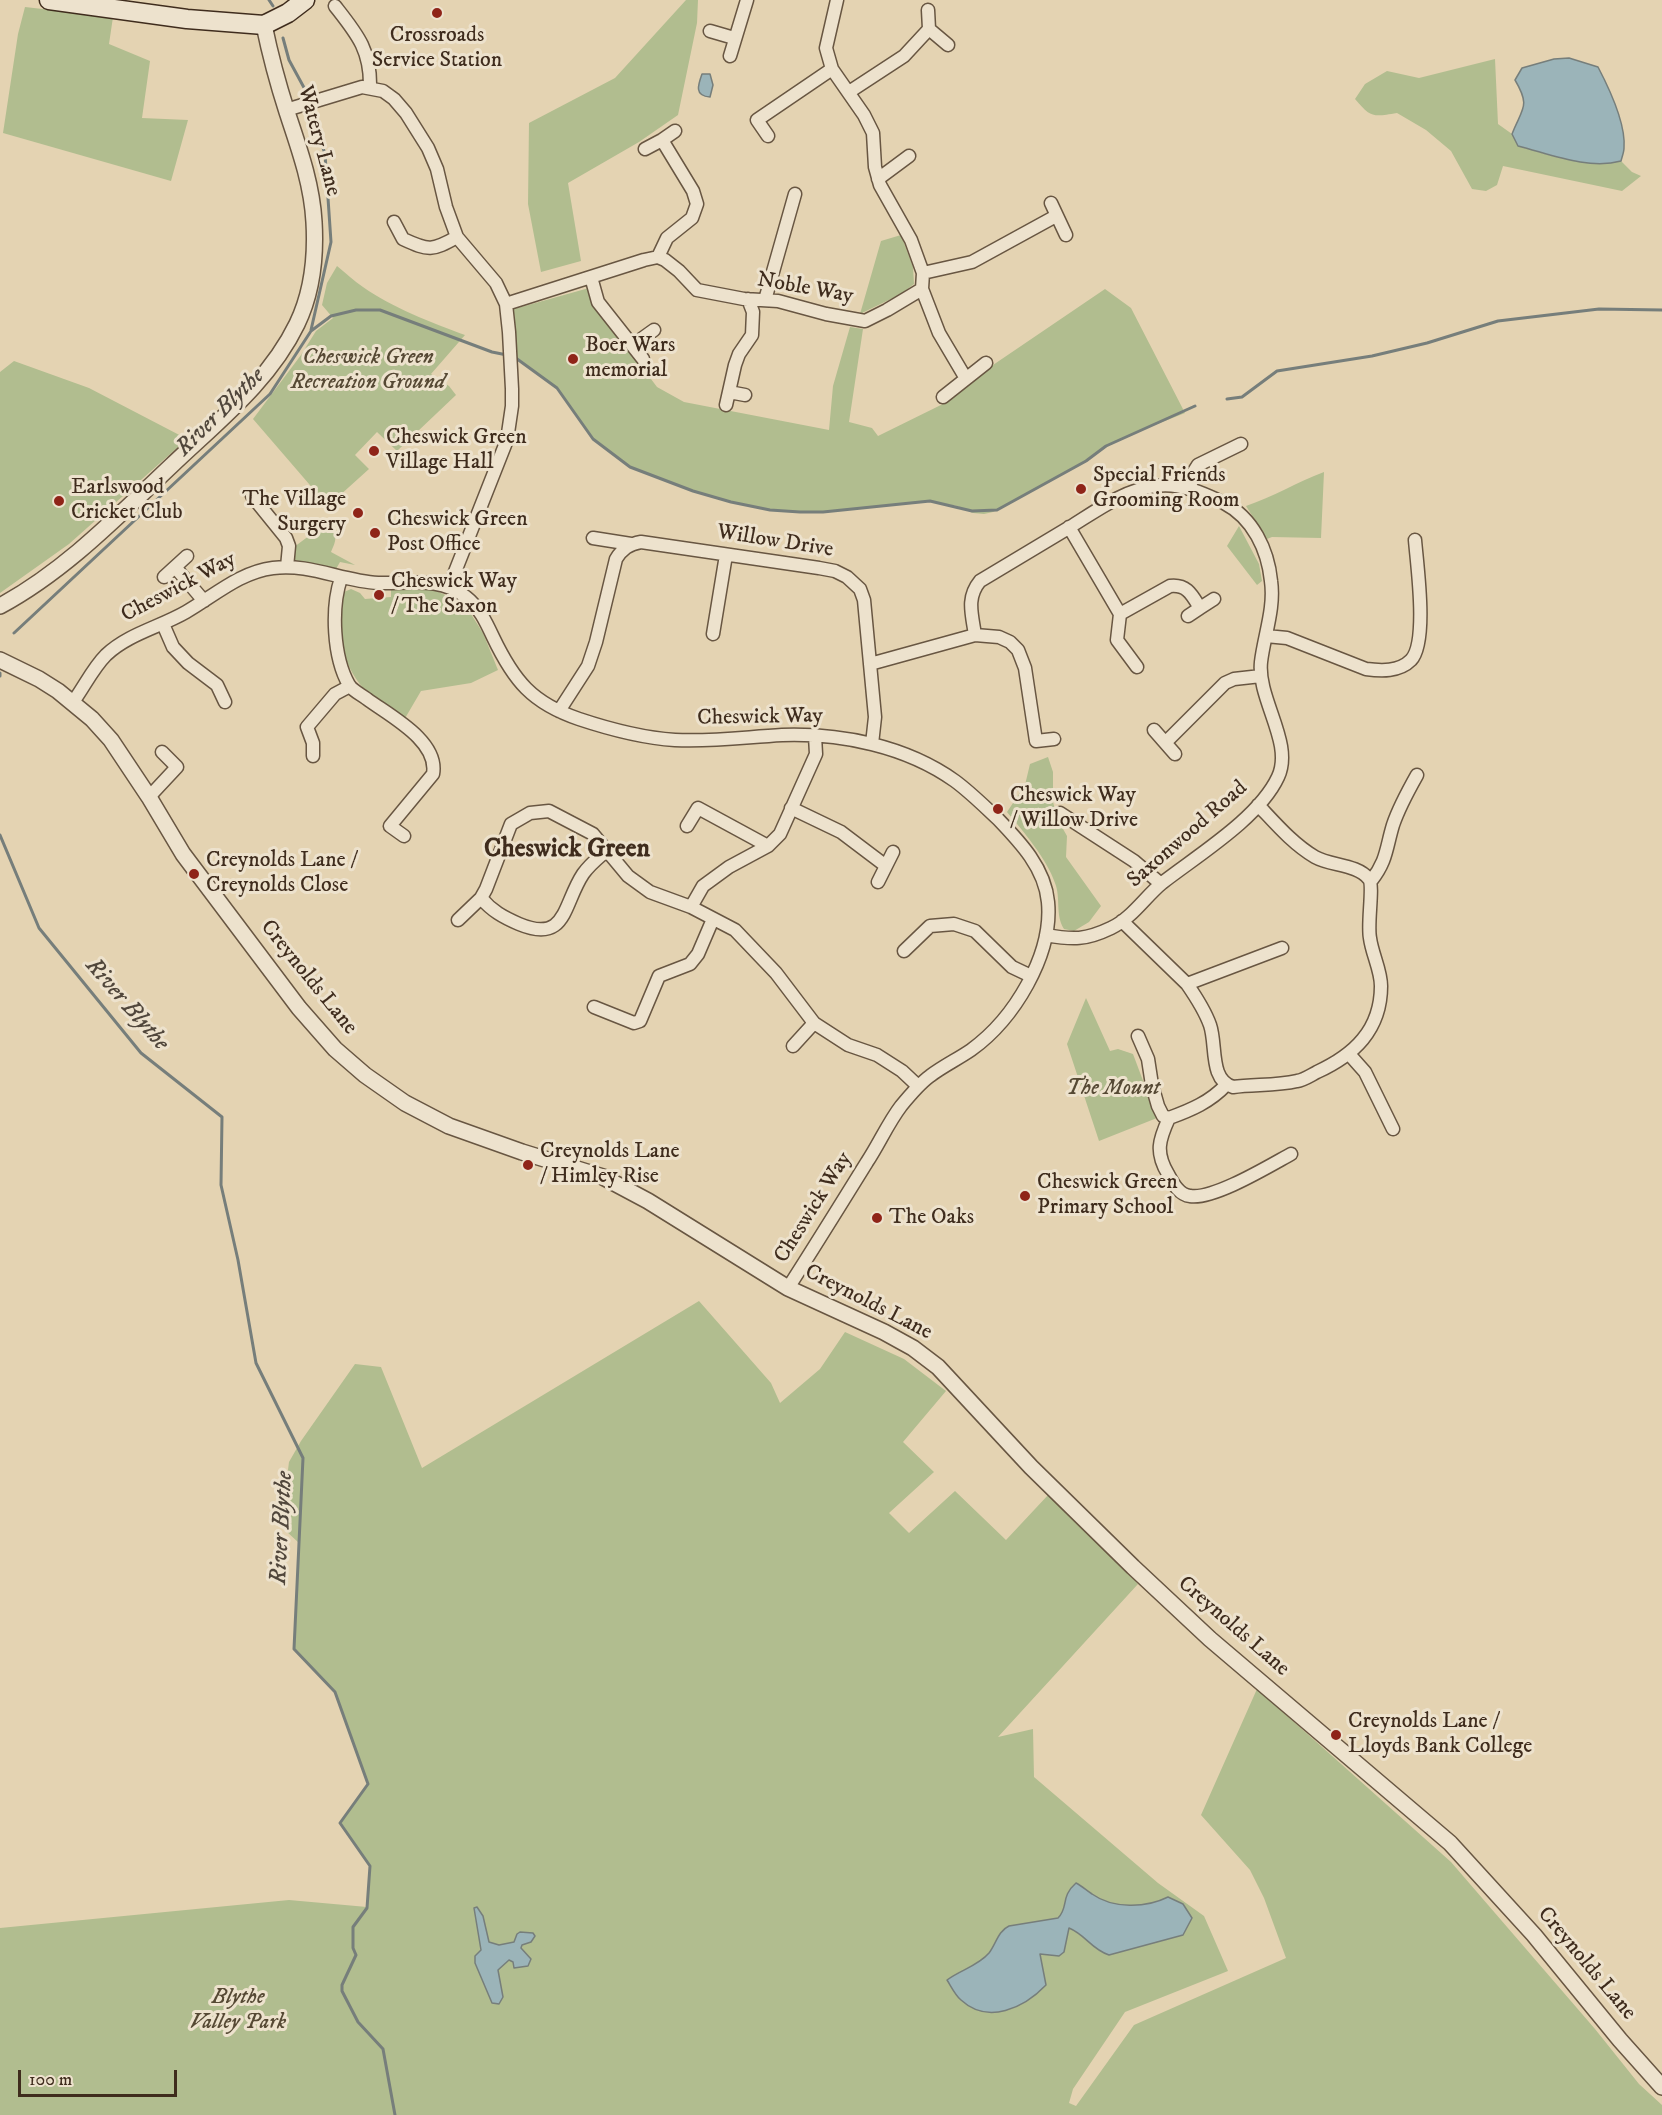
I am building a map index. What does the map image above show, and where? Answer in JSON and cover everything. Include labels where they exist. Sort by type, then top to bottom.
[{"type":"main road","points":[[49,0],[187,19],[242,24],[264,24],[288,13],[305,0]]},
{"type":"street","points":[[730,56],[747,0]]},
{"type":"street","points":[[837,0],[826,48],[832,69],[873,132],[878,179],[911,240],[923,273],[922,289],[939,333],[965,377]]},
{"type":"street","points":[[335,6],[364,48],[370,73],[370,88]]},
{"type":"street","points":[[849,92],[904,56],[929,29],[928,9]]},
{"type":"street","name":"Watery Lane","points":[[0,606],[57,569],[148,488],[256,385],[274,362],[297,324],[309,293],[313,263],[314,221],[303,159],[286,110],[264,24]]},
{"type":"street","points":[[929,29],[948,45]]},
{"type":"street","points":[[710,31],[734,38]]},
{"type":"street","points":[[768,136],[752,123],[832,69]]},
{"type":"street","points":[[286,110],[362,87],[383,91],[394,99],[406,113],[428,148],[437,169],[446,207],[457,237],[496,283],[506,304],[512,389],[507,440],[449,587]]},
{"type":"street","points":[[645,149],[675,131]]},
{"type":"street","points":[[506,304],[658,257],[667,238],[692,218],[697,204],[693,191],[662,140]]},
{"type":"street","points":[[878,179],[909,156]]},
{"type":"street","points":[[765,300],[795,194]]},
{"type":"street","points":[[1051,203],[1066,235]]},
{"type":"street","points":[[923,273],[972,262],[1056,216]]},
{"type":"street","points":[[394,222],[403,239],[424,249],[440,247],[457,237]]},
{"type":"street","name":"Noble Way","points":[[658,257],[679,270],[697,290],[748,299],[778,301],[826,314],[865,321],[922,289]]},
{"type":"street","points":[[591,277],[598,302],[643,359]]},
{"type":"street","points":[[745,395],[728,398],[739,354],[752,335],[753,312],[748,299]]},
{"type":"street","points":[[633,345],[654,330]]},
{"type":"street","points":[[943,397],[965,377],[986,363]]},
{"type":"street","points":[[1190,489],[1193,473],[1198,465],[1241,444]]},
{"type":"street","name":"Saxonwood Road","points":[[975,635],[970,600],[972,591],[980,580],[1103,506],[1139,489],[1169,485],[1190,489],[1231,507],[1242,515],[1257,535],[1268,565],[1272,598],[1261,663],[1261,676],[1282,761],[1280,774],[1273,787],[1258,805],[1211,848],[1161,884],[1113,927],[1080,939],[1046,935]]},
{"type":"street","points":[[252,496],[286,538],[289,546],[287,567]]},
{"type":"street","points":[[1069,527],[1120,614],[1117,640],[1137,667]]},
{"type":"street","name":"Willow Drive","points":[[593,538],[631,544],[641,542],[819,568],[847,576],[860,589],[864,600],[875,717],[872,744]]},
{"type":"street","points":[[1266,636],[1287,638],[1366,669],[1380,671],[1403,666],[1412,659],[1420,637],[1415,540]]},
{"type":"street","points":[[558,711],[588,666],[616,560],[621,551],[631,544]]},
{"type":"street","points":[[713,633],[726,555]]},
{"type":"street","points":[[164,577],[188,556]]},
{"type":"street","points":[[175,567],[204,601]]},
{"type":"street","name":"Cheswick Way","points":[[73,702],[104,657],[126,640],[163,624],[254,572],[287,567],[310,569],[341,578],[377,583],[427,582],[449,587],[460,593],[476,607],[505,661],[528,692],[541,703],[577,718],[604,726],[674,740],[714,741],[783,735],[815,736],[872,744],[922,762],[954,780],[983,804],[1004,826],[1040,871],[1048,901],[1046,935],[1031,975],[1014,1005],[987,1036],[972,1049],[929,1076],[898,1110],[788,1288]]},
{"type":"street","points":[[341,578],[335,604],[335,634],[337,648],[350,686],[423,741],[435,763],[433,774],[390,826],[404,836]]},
{"type":"street","points":[[1120,614],[1170,586],[1178,585],[1192,595],[1200,608]]},
{"type":"street","points":[[1188,616],[1214,599]]},
{"type":"street","points":[[163,624],[172,647],[188,663],[217,685],[225,702]]},
{"type":"street","points":[[870,664],[975,635],[999,637],[1010,642],[1018,650],[1025,668],[1036,741],[1054,739]]},
{"type":"street","name":"Creynolds Lane","points":[[0,660],[39,679],[73,702],[111,740],[183,854],[299,1008],[335,1049],[365,1075],[405,1103],[448,1126],[603,1177],[648,1201],[788,1288],[884,1332],[913,1348],[938,1367],[1031,1467],[1133,1568],[1210,1639],[1425,1820],[1450,1844],[1534,1935],[1620,2040],[1662,2087]]},
{"type":"street","points":[[1166,742],[1225,683],[1234,679],[1261,676]]},
{"type":"street","points":[[313,756],[313,743],[307,728],[335,694],[350,686]]},
{"type":"street","points":[[1154,730],[1175,754]]},
{"type":"street","points":[[691,907],[703,886],[729,867],[768,846],[780,834],[816,754],[815,736]]},
{"type":"street","points":[[149,797],[177,767],[162,752]]},
{"type":"street","points":[[1371,881],[1382,868],[1393,825],[1417,775]]},
{"type":"street","points":[[1122,921],[1187,984],[1196,996],[1210,1026],[1216,1056],[1216,1071],[1226,1085],[1233,1087],[1297,1081],[1349,1054],[1364,1039],[1381,999],[1381,983],[1368,922],[1371,881],[1362,872],[1317,858],[1293,842],[1258,805]]},
{"type":"street","points":[[687,826],[698,807],[768,846]]},
{"type":"street","points":[[791,808],[841,832],[886,866]]},
{"type":"street","points":[[458,920],[481,898],[492,877],[511,824],[530,813],[549,811],[593,834],[628,876],[650,892],[691,907],[735,930],[776,973],[814,1023],[848,1045],[877,1055],[902,1071],[918,1086]]},
{"type":"street","points":[[1060,813],[1126,855],[1161,884]]},
{"type":"street","points":[[481,898],[499,915],[538,930],[548,930],[557,925],[584,873],[606,851]]},
{"type":"street","points":[[878,882],[893,852]]},
{"type":"street","points":[[594,1006],[634,1023],[640,1021],[659,976],[690,964],[698,954],[714,919]]},
{"type":"street","points":[[904,951],[930,926],[954,924],[975,931],[1012,967],[1031,975]]},
{"type":"street","points":[[1187,984],[1282,948]]},
{"type":"street","points":[[793,1046],[814,1023]]},
{"type":"street","points":[[1138,1036],[1148,1059],[1158,1106],[1163,1116],[1169,1118],[1191,1110],[1215,1097],[1226,1085]]},
{"type":"street","points":[[1349,1054],[1365,1072],[1393,1129]]},
{"type":"street","points":[[1169,1118],[1160,1139],[1159,1152],[1174,1184],[1182,1194],[1189,1197],[1210,1195],[1291,1154]]},
{"type":"green space","points":[[686,0],[698,0],[697,23],[678,115],[639,142],[568,183],[581,261],[541,272],[528,204],[529,123],[615,78]]},
{"type":"green space","points":[[25,7],[113,17],[109,44],[150,61],[142,118],[188,120],[171,181],[3,133],[18,34]]},
{"type":"green space","points":[[1495,59],[1498,124],[1512,134],[1518,146],[1582,162],[1621,161],[1632,172],[1641,176],[1622,191],[1503,166],[1497,185],[1486,191],[1472,189],[1451,151],[1426,130],[1397,113],[1373,115],[1355,99],[1365,84],[1387,71],[1419,78]]},
{"type":"green space","points":[[901,235],[913,267],[914,284],[901,294],[860,314],[881,241]]},
{"type":"green space","name":"Cheswick Green Recreation Ground","points":[[337,266],[360,285],[386,301],[465,335],[431,374],[449,386],[456,395],[397,451],[377,432],[355,455],[369,469],[328,506],[253,419],[316,331],[333,318],[322,305],[327,283]]},
{"type":"green space","points":[[589,288],[591,299],[657,387],[684,402],[829,430],[833,386],[850,327],[863,329],[849,422],[872,428],[878,436],[947,402],[993,365],[1105,289],[1131,308],[1185,413],[1110,445],[1088,461],[993,512],[984,514],[930,501],[823,512],[770,510],[731,502],[692,491],[630,467],[593,439],[557,388],[515,356],[514,309]]},
{"type":"green space","name":"Earlswood Cricket Club","points":[[14,361],[89,388],[187,439],[69,544],[0,593],[0,372]]},
{"type":"green space","points":[[1324,472],[1321,538],[1272,537],[1267,539],[1246,506]]},
{"type":"green space","points":[[1239,526],[1259,564],[1262,581],[1257,585],[1227,546]]},
{"type":"green space","points":[[327,528],[335,535],[331,552],[355,565],[340,562],[336,569],[294,560],[294,547],[317,530]]},
{"type":"green space","points":[[351,589],[360,593],[365,599],[391,597],[391,590],[434,590],[464,603],[483,633],[498,670],[471,683],[421,691],[404,720],[364,689],[356,679],[345,655],[341,643],[339,617],[344,592]]},
{"type":"green space","points":[[1048,757],[1053,772],[1053,802],[1058,820],[1067,836],[1066,857],[1101,906],[1089,922],[1074,931],[1064,929],[1061,924],[1057,889],[1046,864],[1007,812],[1025,785],[1030,764]]},
{"type":"green space","name":"The Mount","points":[[1086,998],[1110,1051],[1118,1049],[1133,1054],[1157,1118],[1099,1141],[1067,1044]]},
{"type":"green space","name":"Blythe Valley Park","points":[[699,1301],[771,1383],[780,1403],[820,1369],[845,1332],[904,1359],[946,1391],[903,1442],[934,1472],[889,1513],[909,1533],[955,1491],[1006,1540],[1049,1494],[1138,1584],[998,1737],[1033,1729],[1034,1777],[1158,1883],[1204,1916],[1228,1971],[1125,2012],[1073,2089],[1069,2103],[1076,2106],[1134,2025],[1286,1958],[1264,1898],[1250,1870],[1201,1815],[1257,1689],[1451,1862],[1595,2029],[1639,2084],[1662,2105],[1662,2115],[0,2115],[0,1928],[289,1900],[367,1907],[370,1866],[340,1823],[368,1784],[335,1692],[294,1649],[299,1543],[286,1531],[284,1501],[289,1462],[355,1364],[381,1367],[422,1468]]},
{"type":"water","points":[[1569,58],[1598,67],[1616,106],[1622,128],[1624,148],[1621,161],[1595,164],[1556,157],[1518,146],[1512,134],[1522,113],[1524,102],[1515,80],[1522,68],[1554,59]]},
{"type":"water","points":[[702,74],[710,74],[713,85],[710,97],[701,95],[699,92]]},
{"type":"water","points":[[1076,1883],[1100,1899],[1119,1904],[1140,1905],[1168,1897],[1183,1904],[1192,1918],[1183,1935],[1109,1955],[1069,1928],[1064,1952],[1059,1956],[1040,1954],[1046,1985],[1027,2001],[994,2012],[972,2007],[959,1998],[947,1980],[985,1957],[1002,1931],[1009,1926],[1058,1918],[1068,1893]]},
{"type":"water","points":[[477,1907],[483,1916],[489,1942],[499,1945],[514,1942],[520,1932],[533,1933],[535,1936],[531,1942],[522,1945],[521,1948],[531,1959],[528,1966],[514,1968],[513,1962],[509,1960],[498,1970],[503,1997],[499,2004],[492,2003],[475,1963],[475,1956],[481,1950],[474,1908]]},
{"type":"waterway","points":[[269,0],[273,6]]},
{"type":"waterway","points":[[283,38],[289,60],[308,95]]},
{"type":"waterway","points":[[311,330],[331,242],[325,154],[316,126]]},
{"type":"waterway","points":[[1227,399],[1242,397],[1277,371],[1372,356],[1427,343],[1498,321],[1599,309],[1662,310]]},
{"type":"waterway","name":"River Blythe","points":[[14,633],[270,394],[311,331],[331,316],[356,310],[380,310],[492,352],[507,355]]},
{"type":"waterway","points":[[513,356],[557,388],[593,439],[630,467],[693,491],[770,510],[823,512],[930,501],[972,511],[997,510],[1086,461],[1106,446],[1195,406]]},
{"type":"waterway","name":"River Blythe","points":[[0,835],[39,928],[141,1053],[222,1117],[221,1185],[238,1260],[256,1363],[303,1458],[294,1649],[335,1692],[368,1784],[340,1823],[370,1866],[367,1908],[353,1927],[353,1948],[356,1955],[342,1985],[342,1991],[358,2022],[383,2049],[395,2115]]},
{"type":"place","name":"Crossroads Service Station","points":[[437,13]]},
{"type":"place","name":"Boer Wars memorial","points":[[573,359]]},
{"type":"place","name":"Cheswick Green Village Hall","points":[[374,451]]},
{"type":"place","name":"Special Friends Grooming Room","points":[[1081,489]]},
{"type":"place","name":"Earlswood Cricket Club","points":[[59,501]]},
{"type":"place","name":"The Village Surgery","points":[[358,513]]},
{"type":"place","name":"Cheswick Green Post Office","points":[[375,533]]},
{"type":"place","name":"Cheswick Way / The Saxon","points":[[379,595]]},
{"type":"place","name":"Cheswick Way / Willow Drive","points":[[998,809]]},
{"type":"place","name":"Creynolds Lane / Creynolds Close","points":[[194,874]]},
{"type":"place","name":"Creynolds Lane / Himley Rise","points":[[528,1165]]},
{"type":"place","name":"Cheswick Green Primary School","points":[[1025,1196]]},
{"type":"place","name":"The Oaks","points":[[877,1218]]},
{"type":"place","name":"Creynolds Lane / Lloyds Bank College","points":[[1336,1735]]},
{"type":"district","name":"Cheswick Green","points":[[567,851]]}]
